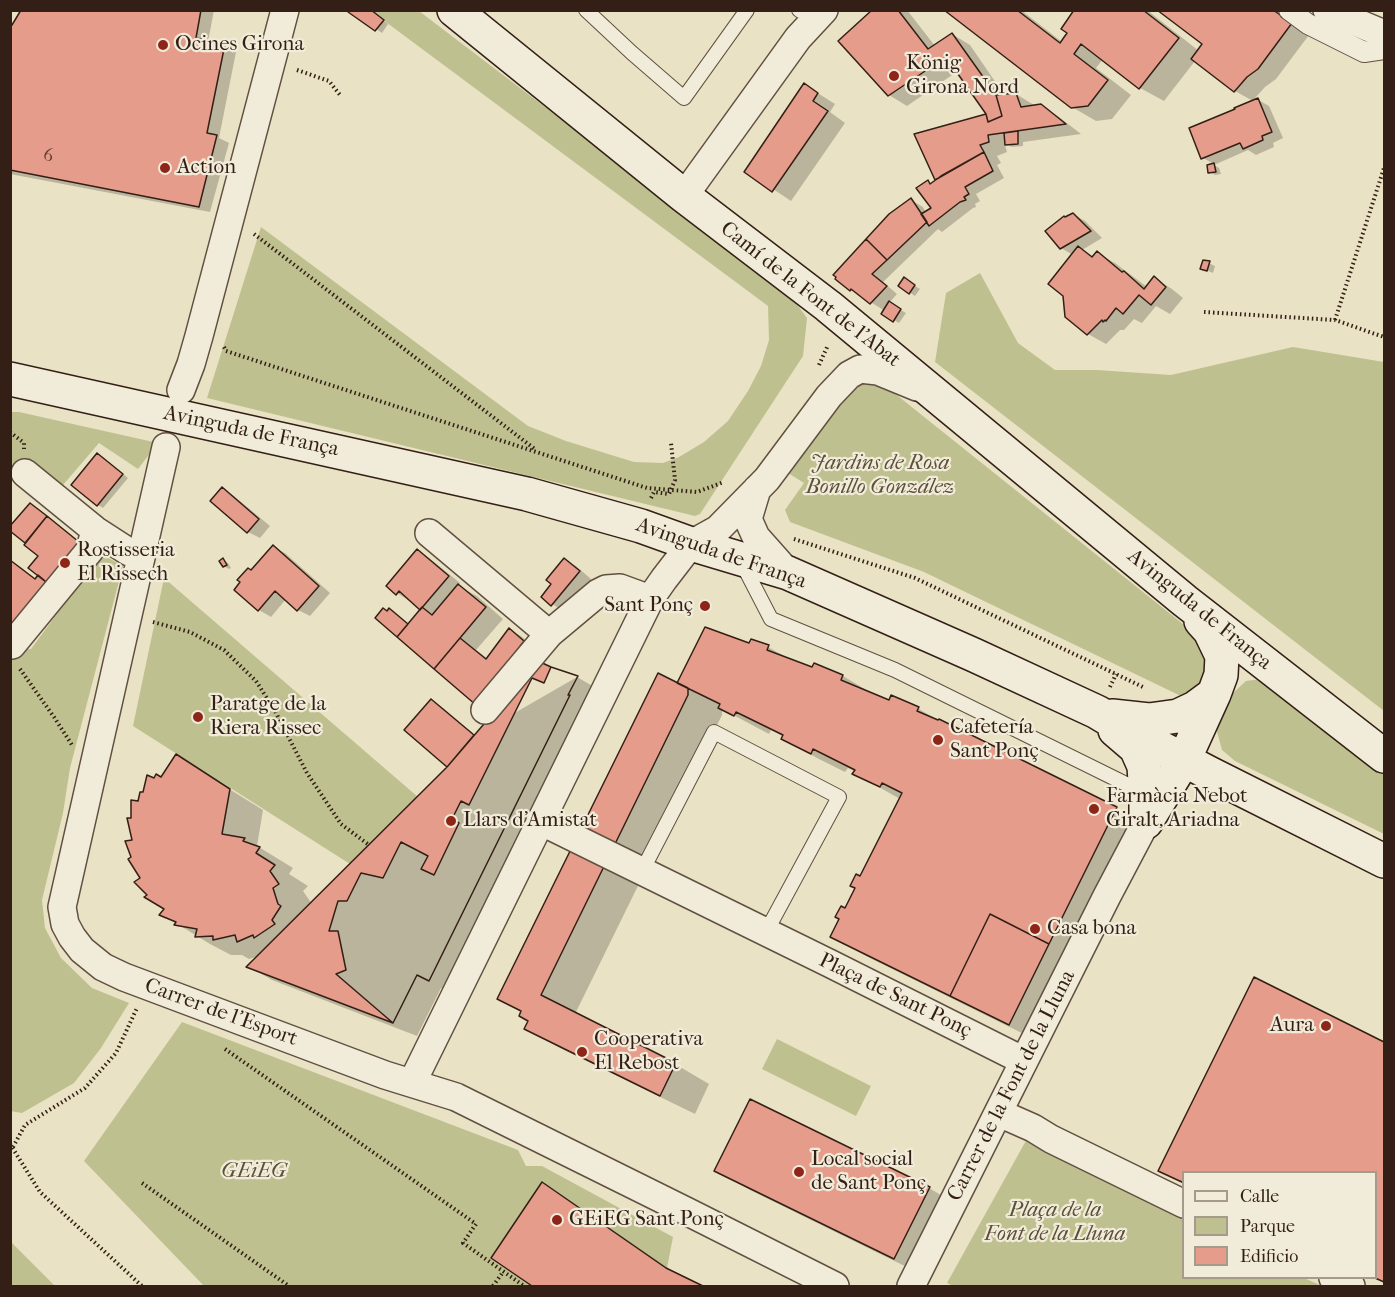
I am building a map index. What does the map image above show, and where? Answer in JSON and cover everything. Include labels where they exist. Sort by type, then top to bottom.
[{"type":"main road","name":"Camí de la Font de l'Abat","points":[[454,10],[684,196],[828,306],[933,393]]},
{"type":"main road","name":"Avinguda de França","points":[[10,379],[527,494],[641,526],[691,544],[788,573],[1097,712],[1184,760],[1384,861]]},
{"type":"main road","name":"Avinguda de França","points":[[933,393],[1185,602],[1384,756]]},
{"type":"main road","points":[[1146,809],[1184,760],[1221,675],[1222,656],[1210,631],[1185,602]]},
{"type":"main road","points":[[1097,712],[1149,720],[1178,716],[1195,708],[1214,694]]},
{"type":"main road","points":[[1097,712],[1136,748],[1143,766],[1146,809]]},
{"type":"street","points":[[182,390],[199,336],[285,10]]},
{"type":"street","points":[[1288,10],[1317,29],[1364,52],[1384,49]]},
{"type":"street","points":[[1327,10],[1384,34]]},
{"type":"street","points":[[684,196],[798,38],[813,13]]},
{"type":"street","name":"Camí de la Font de l'Abat","points":[[691,544],[718,529],[758,488],[829,396],[849,375],[860,369],[878,371],[933,393]]},
{"type":"street","name":"Carrer de l'Esport","points":[[166,447],[62,908],[65,924],[82,950],[93,960],[123,977],[385,1075],[456,1097],[835,1287]]},
{"type":"street","points":[[25,473],[95,530],[129,552],[141,555]]},
{"type":"street","name":"Camí de la Font de l'Abat","points":[[758,488],[748,519],[756,537],[788,573]]},
{"type":"street","points":[[14,654],[90,550],[95,530]]},
{"type":"street","points":[[429,533],[549,634]]},
{"type":"street","points":[[412,1083],[650,599],[691,544]]},
{"type":"street","points":[[485,710],[549,634],[598,593],[606,589],[620,588],[650,599]]},
{"type":"street","name":"Carrer de la Font de la Lluna","points":[[911,1287],[1121,872],[1146,809]]},
{"type":"street","name":"Plaça de Sant Ponç","points":[[540,821],[1024,1061]]},
{"type":"street","points":[[999,1113],[1182,1203]]},
{"type":"street","points":[[1334,1279],[1351,1287]]},
{"type":"lane","points":[[586,10],[684,98],[747,10]]},
{"type":"lane","points":[[739,559],[771,619],[895,670],[1126,784],[1146,809]]},
{"type":"lane","points":[[642,871],[714,732],[839,797],[766,932]]},
{"type":"path","points":[[300,60],[297,70],[329,81],[340,96]]},
{"type":"path","points":[[1335,320],[1384,168]]},
{"type":"path","points":[[250,244],[253,233],[539,453]]},
{"type":"path","points":[[1204,312],[1335,320],[1384,337]]},
{"type":"path","points":[[813,373],[829,343],[828,336]]},
{"type":"path","points":[[224,343],[226,351],[647,488],[697,492],[723,483],[730,477]]},
{"type":"path","points":[[650,501],[654,492],[669,494],[675,480],[671,442]]},
{"type":"path","points":[[786,536],[915,578],[1148,690]]},
{"type":"path","points":[[149,621],[190,632],[224,650],[256,681],[275,711],[307,773],[341,824],[369,845]]},
{"type":"path","points":[[14,654],[25,677],[60,725],[91,776]]},
{"type":"path","points":[[142,1287],[40,1192],[12,1145],[25,1125],[85,1088],[116,1053],[147,985]]},
{"type":"path","points":[[225,1049],[476,1224],[463,1244],[524,1287]]},
{"type":"path","points":[[142,1184],[289,1287]]},
{"type":"path","points":[[493,1287],[503,1272]]},
{"type":"green space","points":[[371,11],[419,11],[788,292],[807,318],[803,356],[700,514],[695,516],[207,398],[261,227],[528,426],[566,441],[634,462],[663,463],[679,457],[704,442],[728,421],[761,366],[769,340],[768,306]]},
{"type":"green space","points":[[980,273],[1018,343],[1055,370],[1097,370],[1171,375],[1293,347],[1384,362],[1384,711],[935,362],[946,293]]},
{"type":"green space","name":"Jardins de Rosa Bonillo González","points":[[862,384],[883,384],[1198,636],[1207,662],[1200,684],[1187,699],[924,572],[790,522],[785,510],[804,483],[788,473],[841,399]]},
{"type":"green space","points":[[10,412],[19,412],[158,443],[138,469],[99,443],[63,485],[36,467],[11,468]]},
{"type":"green space","points":[[101,554],[123,566],[70,768],[63,813],[42,900],[45,928],[61,958],[92,988],[129,1003],[101,1048],[74,1083],[22,1113],[10,1111],[10,651],[31,649]]},
{"type":"green space","points":[[164,578],[418,797],[350,864],[133,726]]},
{"type":"green space","points":[[1261,679],[1384,769],[1384,834],[1235,761],[1222,750],[1216,728],[1231,695],[1246,681]]},
{"type":"green space","name":"GEiEG","points":[[182,1022],[518,1150],[526,1166],[542,1166],[673,1237],[667,1268],[703,1286],[204,1286],[84,1161]]},
{"type":"green space","points":[[777,1039],[871,1086],[856,1116],[762,1069]]},
{"type":"green space","name":"Plaça de la Font de la Lluna","points":[[1028,1137],[1182,1215],[1182,1279],[1306,1279],[1322,1286],[953,1286],[947,1283]]},
{"type":"green space","points":[[11,1242],[55,1286],[11,1286]]},
{"type":"building","points":[[21,10],[201,10],[196,38],[225,44],[207,133],[217,135],[199,207],[10,170],[10,25]]},
{"type":"building","points":[[349,10],[371,10],[384,20],[375,31],[348,12]]},
{"type":"building","name":"König Girona Nord","points":[[872,10],[898,10],[928,49],[952,33],[996,95],[1002,116],[988,122],[986,114],[946,57],[888,96],[838,41]]},
{"type":"building","points":[[944,10],[1017,10],[1060,43],[1067,33],[1061,29],[1074,10],[1143,10],[1179,38],[1139,89],[1081,44],[1074,54],[1108,80],[1088,106],[1071,108]]},
{"type":"building","points":[[1157,10],[1273,10],[1292,23],[1258,69],[1247,77],[1234,92],[1191,59],[1202,44]]},
{"type":"building","points":[[804,83],[818,93],[813,101],[828,111],[772,192],[744,172]]},
{"type":"building","points":[[1016,93],[1021,107],[1041,104],[1066,124],[988,135],[989,142],[980,145],[984,152],[935,180],[914,134],[986,114],[988,122],[1002,116],[996,95]]},
{"type":"building","points":[[1258,98],[1272,132],[1262,136],[1263,140],[1243,149],[1240,143],[1201,159],[1189,128]]},
{"type":"building","points":[[1018,131],[1018,144],[1005,145],[1004,133]]},
{"type":"building","points":[[984,152],[993,171],[965,187],[969,194],[964,197],[966,200],[960,202],[929,226],[921,214],[931,208],[916,188],[928,180],[930,184]]},
{"type":"building","points":[[1214,163],[1216,172],[1208,173],[1207,165]]},
{"type":"building","points":[[911,198],[927,222],[887,260],[866,239],[889,214]]},
{"type":"building","points":[[1073,213],[1091,231],[1060,249],[1045,231],[1064,216]]},
{"type":"building","points":[[866,239],[887,260],[872,274],[887,286],[870,304],[851,289],[850,291],[833,275]]},
{"type":"building","points":[[1078,246],[1092,257],[1097,251],[1144,289],[1154,276],[1166,287],[1151,305],[1139,295],[1123,314],[1116,308],[1106,321],[1102,320],[1087,335],[1065,317],[1063,296],[1048,284]]},
{"type":"building","points":[[1203,260],[1210,261],[1207,271],[1200,269]]},
{"type":"building","points":[[904,277],[915,285],[909,294],[898,286]]},
{"type":"building","points":[[889,301],[901,309],[893,322],[881,314]]},
{"type":"building","points":[[97,453],[123,474],[97,506],[71,485]]},
{"type":"building","points":[[222,487],[259,519],[247,533],[210,501]]},
{"type":"building","points":[[30,503],[47,516],[25,543],[10,531],[10,526]]},
{"type":"building","points":[[47,516],[84,546],[51,586],[28,568],[38,556],[24,545]]},
{"type":"building","points":[[273,545],[319,586],[297,611],[275,591],[258,611],[234,590],[240,582],[237,580],[248,568],[251,570]]},
{"type":"building","points":[[417,549],[449,576],[420,610],[399,591],[396,595],[386,586]]},
{"type":"building","points":[[223,558],[227,565],[223,567],[219,561]]},
{"type":"building","points":[[564,558],[580,571],[551,606],[541,597],[551,584],[546,580]]},
{"type":"building","points":[[10,560],[35,579],[38,575],[51,586],[10,636]]},
{"type":"building","points":[[458,584],[486,607],[434,669],[397,637],[422,607],[432,615]]},
{"type":"building","points":[[383,608],[387,611],[389,608],[408,624],[397,637],[375,618]]},
{"type":"building","points":[[705,627],[749,643],[751,639],[769,645],[767,650],[812,667],[814,663],[843,675],[841,680],[889,700],[891,695],[919,707],[917,711],[939,719],[1117,807],[1049,944],[990,914],[950,996],[830,937],[839,919],[835,917],[841,906],[845,908],[855,888],[850,886],[856,874],[860,876],[902,793],[882,783],[880,787],[852,774],[855,770],[813,749],[811,754],[781,739],[783,735],[736,712],[734,716],[718,708],[720,704],[677,683]]},
{"type":"building","points":[[509,628],[524,641],[476,705],[434,669],[460,638],[486,659]]},
{"type":"building","name":"Llars d'Amistat","points":[[538,661],[578,676],[429,981],[417,975],[393,1023],[246,967],[447,767]]},
{"type":"building","name":"Llars d'Amistat","points":[[551,667],[578,676],[568,695],[570,695],[429,981],[417,975],[393,1023],[336,974],[346,970],[338,931],[329,931],[338,901],[347,901],[361,873],[383,878],[401,842],[428,856],[421,869],[434,875],[459,823],[452,819],[461,801],[469,805],[532,678],[544,683]]},
{"type":"building","points":[[658,673],[688,688],[688,695],[541,995],[676,1063],[660,1096],[524,1029],[528,1021],[519,1016],[521,1011],[497,999]]},
{"type":"building","points":[[431,699],[474,735],[447,767],[404,730]]},
{"type":"building","points":[[176,754],[230,789],[222,834],[245,838],[243,841],[260,847],[256,853],[275,865],[270,871],[279,884],[273,888],[278,904],[281,906],[272,920],[275,924],[254,938],[253,935],[237,942],[235,935],[213,940],[213,936],[195,937],[197,929],[174,925],[176,922],[159,915],[164,909],[144,897],[147,895],[134,882],[140,878],[128,859],[131,857],[125,841],[132,840],[127,818],[131,818],[131,800],[138,801],[147,775],[154,778],[156,774],[161,777]]},
{"type":"building","points":[[990,914],[1049,944],[1009,1025],[950,996]]},
{"type":"building","points":[[1254,977],[1384,1042],[1384,1282],[1377,1279],[1377,1171],[1182,1171],[1182,1182],[1158,1171]]},
{"type":"building","points":[[750,1099],[930,1187],[894,1259],[714,1171]]},
{"type":"building","name":"GEiEG Sant Ponç","points":[[542,1182],[666,1268],[703,1286],[532,1286],[491,1258]]},
{"type":"place","name":"Ocines Girona","points":[[163,45]]},
{"type":"place","name":"König Girona Nord","points":[[894,76]]},
{"type":"place","name":"Action","points":[[165,168]]},
{"type":"place","name":"Rostisseria El Rissech","points":[[65,563]]},
{"type":"place","name":"Sant Ponç","points":[[705,606]]},
{"type":"place","name":"Paratge de la Riera Rissec","points":[[198,717]]},
{"type":"place","name":"Cafetería Sant Ponç","points":[[938,740]]},
{"type":"place","name":"Farmàcia Nebot Giralt, Ariadna","points":[[1094,809]]},
{"type":"place","name":"Llars d'Amistat","points":[[451,821]]},
{"type":"place","name":"Casa bona","points":[[1035,929]]},
{"type":"place","name":"Aura","points":[[1326,1026]]},
{"type":"place","name":"Cooperativa El Rebost","points":[[582,1052]]},
{"type":"place","name":"Local social de Sant Ponç","points":[[799,1172]]},
{"type":"place","name":"GEiEG Sant Ponç","points":[[557,1220]]}]
